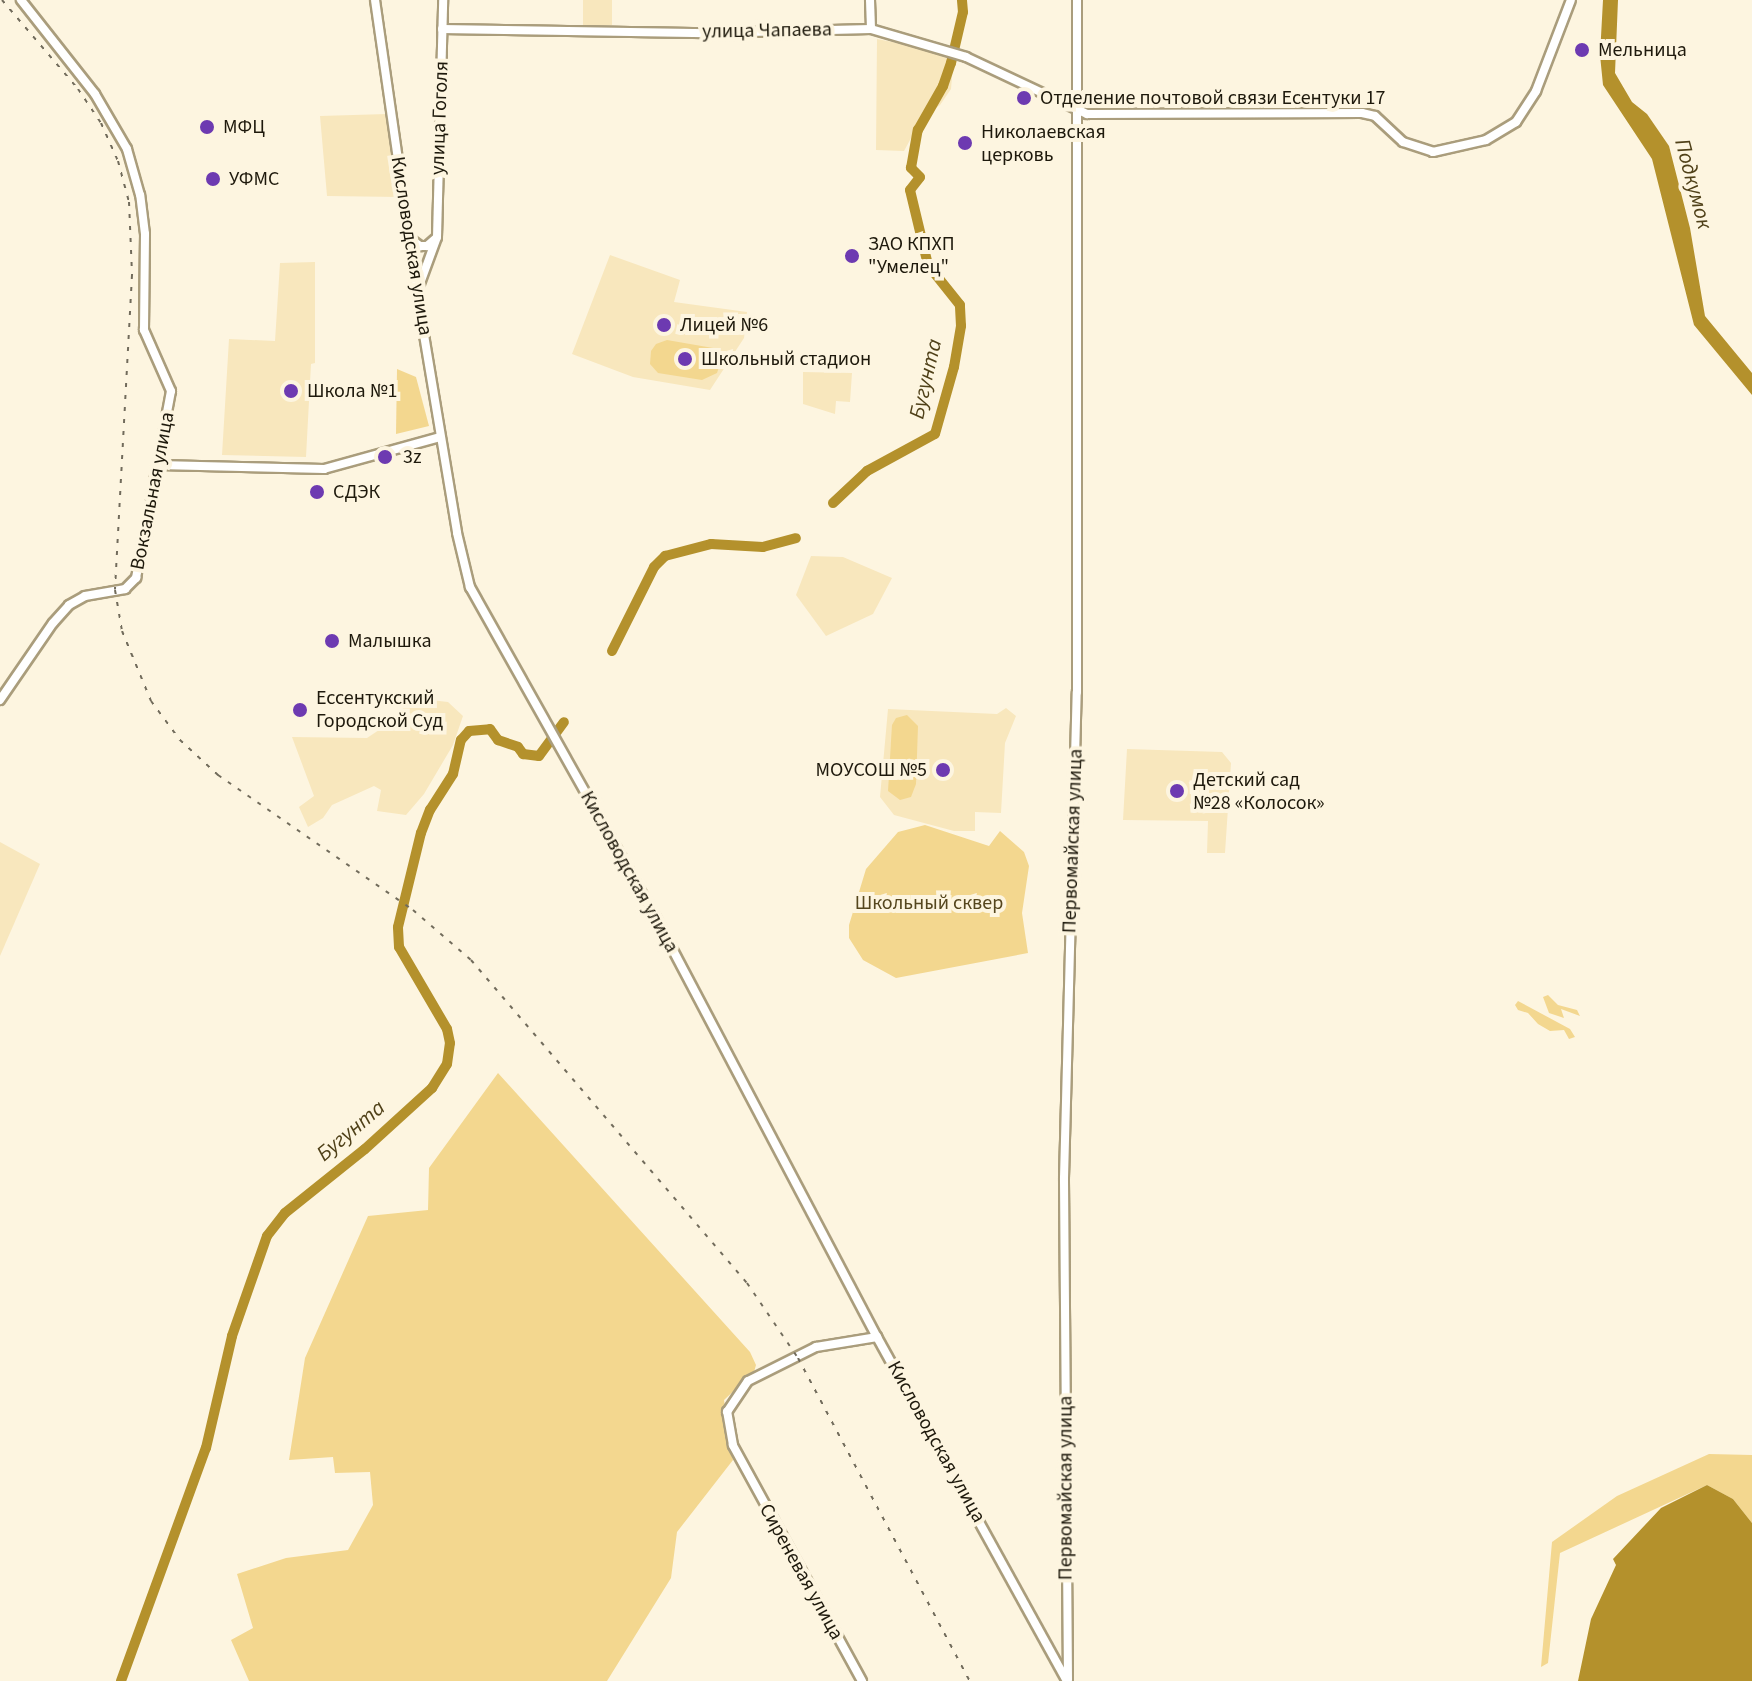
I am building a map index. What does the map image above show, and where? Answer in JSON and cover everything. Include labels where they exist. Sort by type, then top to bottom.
[{"type":"street","name":"Вокзальная улица","points":[[0,700],[69,605],[85,596],[125,589],[136,578],[171,391],[144,330],[145,234],[132,163],[120,134],[95,94],[21,0]]},
{"type":"street","name":"Кисловодская улица","points":[[375,0],[440,437],[470,587],[561,747],[753,1099],[877,1337],[1068,1681]]},
{"type":"street","name":"улица Гоголя","points":[[417,293],[437,237],[443,0]]},
{"type":"street","points":[[870,0],[871,29]]},
{"type":"street","name":"Первомайская улица","points":[[1068,1681],[1064,1178],[1077,677],[1077,0]]},
{"type":"street","name":"улица Чапаева","points":[[442,29],[709,33],[871,29],[966,57],[1095,115],[1362,113],[1375,116],[1415,148],[1451,151],[1503,132],[1525,111],[1541,80],[1571,0]]},
{"type":"street","points":[[409,238],[420,246],[427,246],[437,237]]},
{"type":"street","points":[[159,465],[324,469],[440,437]]},
{"type":"street","name":"Сиреневая улица","points":[[862,1681],[733,1445],[727,1412],[748,1381],[816,1347],[877,1337]]},
{"type":"shaded area","points":[[583,0],[612,0],[612,25],[583,25]]},
{"type":"shaded area","points":[[1603,0],[1618,0],[1615,73],[1632,102],[1647,114],[1669,146],[1690,228],[1705,316],[1752,373],[1752,395],[1694,325],[1652,159],[1603,85],[1600,55]]},
{"type":"shaded area","points":[[877,39],[954,54],[951,89],[940,105],[922,118],[904,151],[876,150]]},
{"type":"shaded area","points":[[387,114],[399,197],[327,196],[320,116]]},
{"type":"shaded area","name":"Лицей №6","points":[[610,255],[680,280],[674,302],[747,312],[744,338],[710,390],[633,377],[572,354]]},
{"type":"shaded area","points":[[315,262],[315,363],[311,364],[306,457],[222,455],[229,339],[275,341],[280,263]]},
{"type":"shaded area","points":[[803,372],[852,373],[850,402],[836,401],[835,414],[803,404]]},
{"type":"shaded area","points":[[811,556],[843,557],[892,578],[873,614],[826,636],[796,595]]},
{"type":"shaded area","points":[[413,698],[448,702],[463,716],[453,745],[424,794],[406,815],[377,811],[381,790],[374,786],[332,805],[323,818],[308,827],[299,807],[314,796],[292,737],[367,738],[400,716],[406,701]]},
{"type":"shaded area","name":"МОУСОШ №5","points":[[1006,708],[1016,716],[1005,743],[1001,813],[975,812],[975,831],[954,831],[894,815],[880,797],[888,709],[997,714]]},
{"type":"shaded area","name":"Детский сад №28 «Колосок»","points":[[1127,749],[1222,752],[1231,763],[1225,853],[1207,853],[1208,821],[1123,820]]},
{"type":"shaded area","points":[[0,842],[40,864],[0,956]]},
{"type":"shaded area","points":[[1707,1485],[1733,1499],[1752,1523],[1752,1681],[1578,1681],[1591,1619],[1616,1565],[1613,1559],[1661,1508]]},
{"type":"green space","name":"Школьный стадион","points":[[667,340],[713,348],[721,361],[717,373],[702,380],[658,373],[650,364],[651,351],[656,344]]},
{"type":"green space","points":[[397,369],[416,377],[429,426],[396,434]]},
{"type":"green space","points":[[907,715],[918,726],[916,784],[911,797],[900,800],[888,791],[892,725],[896,718]]},
{"type":"green space","name":"Школьный сквер","points":[[925,825],[989,846],[1000,831],[1024,852],[1029,866],[1022,913],[1028,953],[896,978],[863,960],[849,938],[849,925],[866,869],[898,832]]},
{"type":"green space","points":[[1548,995],[1558,1005],[1577,1010],[1580,1016],[1561,1009],[1564,1018],[1549,1013],[1543,997]]},
{"type":"green space","points":[[1518,1001],[1570,1029],[1575,1037],[1569,1039],[1564,1030],[1550,1031],[1538,1024],[1528,1013],[1518,1010],[1515,1005]]},
{"type":"green space","points":[[498,1073],[750,1352],[756,1365],[754,1372],[724,1400],[733,1460],[677,1532],[671,1578],[607,1681],[249,1681],[231,1640],[253,1628],[237,1574],[286,1558],[348,1550],[373,1505],[370,1472],[335,1473],[333,1457],[289,1460],[305,1358],[368,1216],[428,1210],[429,1168]]},
{"type":"green space","points":[[1709,1454],[1752,1455],[1752,1523],[1733,1499],[1707,1485],[1560,1553],[1548,1663],[1541,1667],[1552,1542],[1617,1496]]},
{"type":"waterway","name":"Бугунта","points":[[833,503],[867,471],[935,434],[954,367],[961,326],[960,305],[928,265],[910,190],[920,177],[911,168],[918,130],[943,86],[951,63],[963,12],[962,0]]},
{"type":"waterway","name":"Бугунта","points":[[612,651],[654,567],[665,556],[711,544],[763,547],[796,538]]},
{"type":"waterway","name":"Бугунта","points":[[121,1681],[206,1448],[232,1336],[267,1236],[285,1213],[365,1149],[432,1088],[447,1064],[450,1043],[447,1029],[399,947],[398,927],[421,833],[430,810],[453,774],[461,740],[469,731],[490,729],[498,740],[518,747],[523,754],[539,756],[564,722]]},
{"type":"railway","points":[[2,0],[78,89],[101,123],[118,161],[129,202],[132,275],[115,590],[122,631],[151,701],[180,740],[218,775],[413,910],[471,960],[747,1283],[798,1358],[970,1681]]},
{"type":"place","name":"Мельница","points":[[1582,50]]},
{"type":"place","name":"Отделение почтовой связи Есентуки 17","points":[[1024,98]]},
{"type":"place","name":"МФЦ","points":[[207,127]]},
{"type":"place","name":"Николаевская церковь","points":[[965,143]]},
{"type":"place","name":"УФМС","points":[[213,179]]},
{"type":"place","name":"ЗАО КПХП \"Умелец\"","points":[[852,256]]},
{"type":"place","name":"Лицей №6","points":[[664,325]]},
{"type":"place","name":"Школьный стадион","points":[[685,359]]},
{"type":"place","name":"Школа №1","points":[[291,391]]},
{"type":"place","name":"3z","points":[[385,457]]},
{"type":"place","name":"СДЭК","points":[[317,492]]},
{"type":"place","name":"Малышка","points":[[332,641]]},
{"type":"place","name":"Ессентукский Городской Суд","points":[[300,710]]},
{"type":"place","name":"МОУСОШ №5","points":[[943,770]]},
{"type":"place","name":"Детский сад №28 «Колосок»","points":[[1177,791]]},
{"type":"water label","name":"Подкумок","points":[[1693,184]]}]
